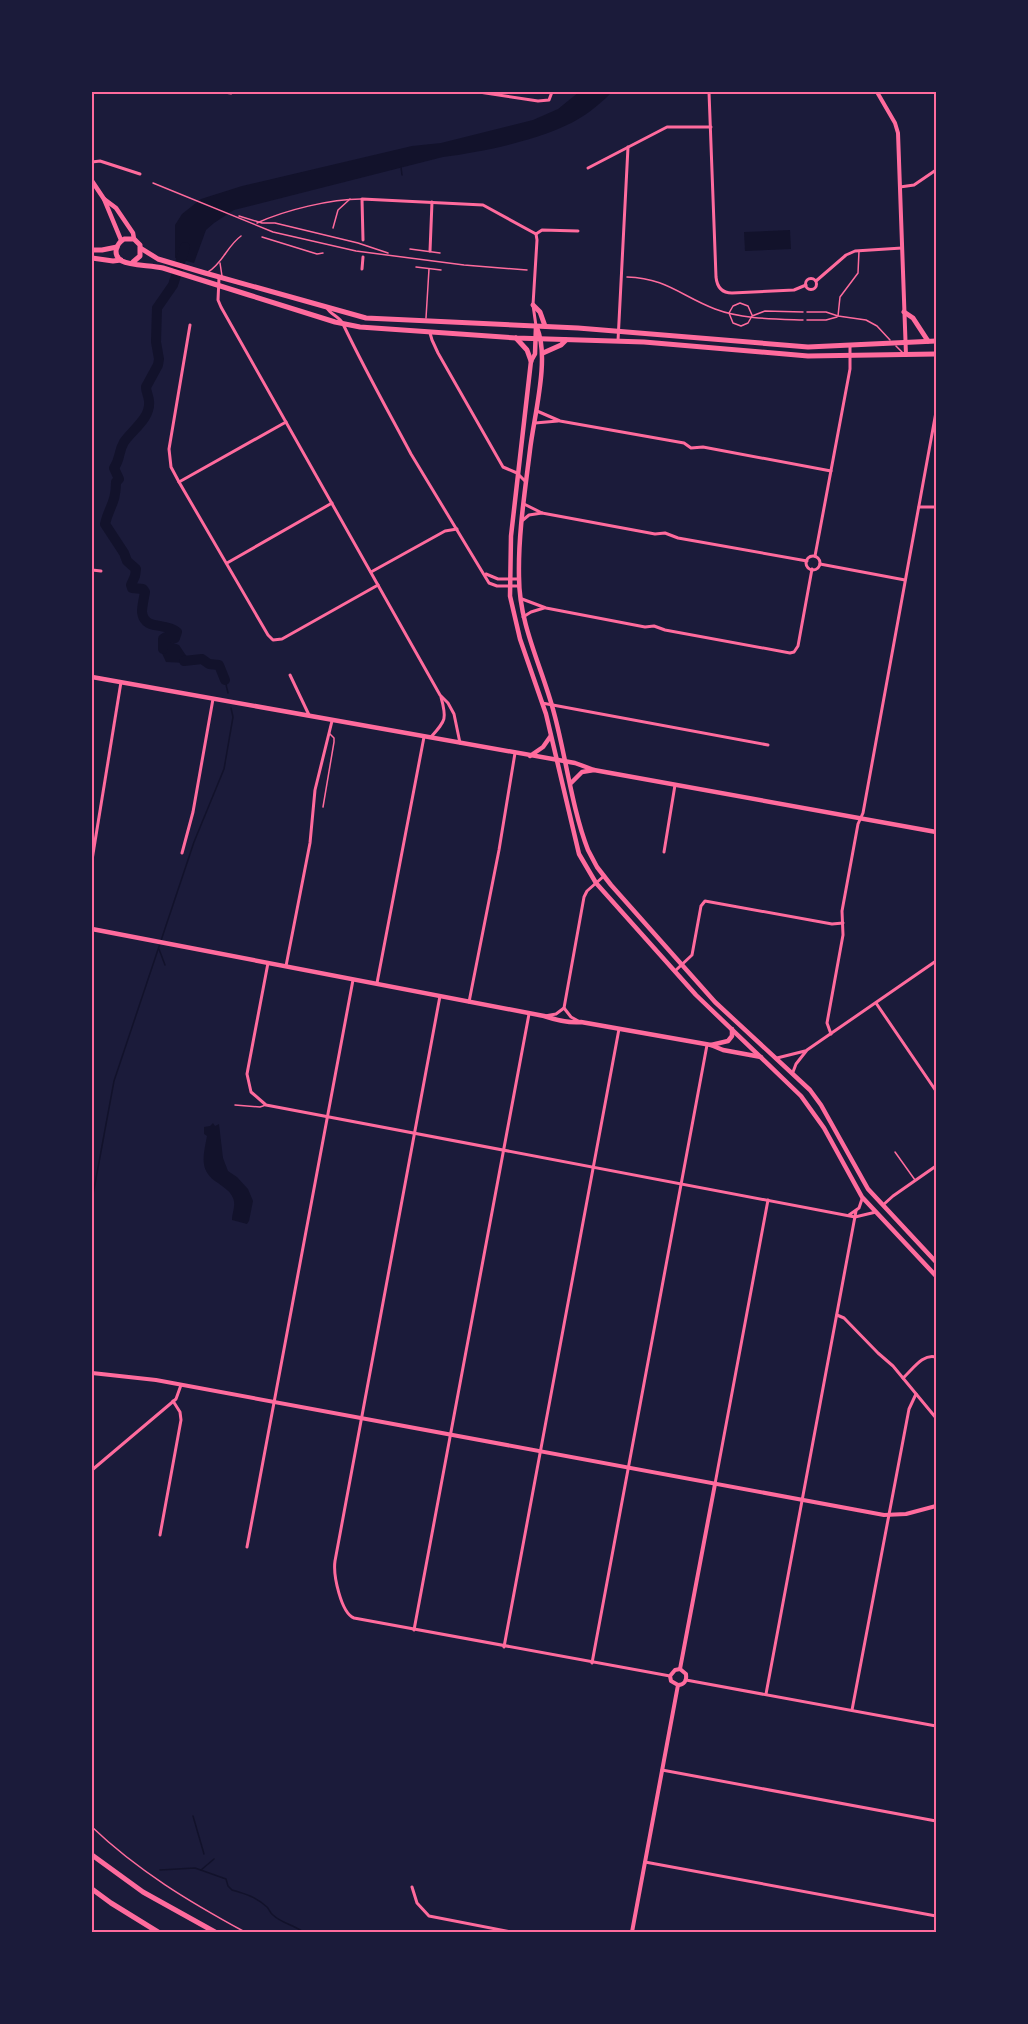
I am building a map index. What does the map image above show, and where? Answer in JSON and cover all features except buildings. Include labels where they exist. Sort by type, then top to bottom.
[{"type":"highway","points":[[936,340],[808,347],[545,326],[366,318],[158,259],[142,249],[138,241],[134,239],[121,240],[117,247],[117,254],[127,263],[156,266],[343,324],[360,327],[516,338],[618,341],[808,356],[936,354]]},
{"type":"highway","points":[[92,251],[117,247]]},
{"type":"highway","points":[[133,262],[139,258],[142,249]]},
{"type":"highway","points":[[92,258],[121,260]]},
{"type":"highway","points":[[533,305],[540,312],[545,326]]},
{"type":"highway","points":[[904,312],[913,318],[928,341]]},
{"type":"highway","points":[[516,338],[525,347],[531,361]]},
{"type":"highway","points":[[543,353],[561,345],[566,340]]},
{"type":"highway","points":[[92,1855],[143,1892],[215,1932]]},
{"type":"highway","points":[[92,1889],[111,1904],[158,1932]]},
{"type":"main road","points":[[92,181],[104,199],[121,240]]},
{"type":"main road","points":[[104,199],[116,208],[133,233],[134,239]]},
{"type":"main road","points":[[536,326],[543,353],[524,504],[519,579],[520,598],[532,648],[552,704],[586,844],[594,862],[604,876],[715,1002],[810,1090],[821,1105],[868,1189],[936,1262]]},
{"type":"main road","points":[[538,338],[531,361],[517,472],[510,586],[517,628],[542,703],[576,846],[582,861],[596,883],[675,971],[793,1087],[813,1111],[862,1197],[936,1276]]},
{"type":"main road","points":[[92,677],[460,742],[585,765],[594,770],[936,832]]},
{"type":"main road","points":[[530,756],[543,747],[550,737]]},
{"type":"main road","points":[[571,783],[582,772],[594,770]]},
{"type":"main road","points":[[92,929],[353,978],[569,1023],[581,1022],[709,1045],[761,1057]]},
{"type":"main road","points":[[709,1045],[728,1041],[732,1036],[732,1029]]},
{"type":"street","points":[[224,92],[231,93]]},
{"type":"street","points":[[479,92],[538,101],[549,100],[552,92]]},
{"type":"street","points":[[709,92],[716,277],[719,287],[723,291],[732,293],[796,290],[806,285],[809,279],[816,281]]},
{"type":"street","points":[[877,92],[898,128],[906,356]]},
{"type":"street","points":[[588,168],[667,127],[711,127]]},
{"type":"street","points":[[618,341],[628,147]]},
{"type":"street","points":[[92,162],[99,161],[140,174]]},
{"type":"street","points":[[900,187],[914,184],[936,170]]},
{"type":"street","points":[[363,240],[362,198],[483,205],[536,234]]},
{"type":"street","points":[[430,251],[432,202]]},
{"type":"street","points":[[536,234],[542,230],[578,231]]},
{"type":"street","points":[[536,234],[533,305],[536,326]]},
{"type":"street","points":[[806,285],[809,289],[814,288],[816,281],[846,255],[859,250],[902,248]]},
{"type":"street","points":[[362,269],[363,257]]},
{"type":"street","points":[[221,278],[219,302],[440,695],[448,703],[454,714],[460,742]]},
{"type":"street","points":[[327,308],[343,324],[351,344],[419,465],[423,477],[491,584],[519,586]]},
{"type":"street","points":[[190,325],[168,453],[171,467],[268,635],[273,640],[287,637],[378,585]]},
{"type":"street","points":[[430,331],[438,353],[503,467],[517,472],[527,483]]},
{"type":"street","points":[[815,556],[850,369],[850,346]]},
{"type":"street","points":[[536,410],[560,421]]},
{"type":"street","points":[[831,1034],[827,1023],[843,935],[842,911],[936,412]]},
{"type":"street","points":[[534,423],[560,421],[680,443],[695,448],[703,447],[831,471]]},
{"type":"street","points":[[179,482],[286,422]]},
{"type":"street","points":[[227,563],[332,504]]},
{"type":"street","points":[[524,504],[542,513],[655,534],[670,534],[678,538],[807,561]]},
{"type":"street","points":[[919,507],[936,507]]},
{"type":"street","points":[[930,508],[936,512]]},
{"type":"street","points":[[523,520],[529,515],[542,513]]},
{"type":"street","points":[[371,572],[445,531],[457,529]]},
{"type":"street","points":[[812,569],[808,567],[807,561],[811,556],[815,556]]},
{"type":"street","points":[[812,569],[816,569],[820,564],[819,558],[815,556]]},
{"type":"street","points":[[820,564],[905,580]]},
{"type":"street","points":[[520,598],[546,608],[645,627],[654,626],[786,653],[794,652],[798,646],[812,569]]},
{"type":"street","points":[[92,570],[101,571]]},
{"type":"street","points":[[485,574],[495,578],[519,579]]},
{"type":"street","points":[[523,617],[546,608]]},
{"type":"street","points":[[290,675],[309,715]]},
{"type":"street","points":[[92,860],[121,682]]},
{"type":"street","points":[[431,737],[443,724],[445,717],[440,695]]},
{"type":"street","points":[[182,853],[193,812],[213,698]]},
{"type":"street","points":[[542,703],[768,745]]},
{"type":"street","points":[[286,966],[310,843],[315,789],[332,719]]},
{"type":"street","points":[[377,983],[424,736]]},
{"type":"street","points":[[469,1002],[501,840],[515,753]]},
{"type":"street","points":[[664,852],[675,785]]},
{"type":"street","points":[[544,1016],[556,1014],[564,1008],[583,901],[587,891],[604,876]]},
{"type":"street","points":[[675,971],[692,955],[701,906],[705,901],[832,924],[843,923]]},
{"type":"street","points":[[792,1074],[796,1064],[807,1050],[936,961]]},
{"type":"street","points":[[268,962],[247,1074],[251,1092],[266,1105],[855,1217],[876,1212]]},
{"type":"street","points":[[247,1547],[353,978]]},
{"type":"street","points":[[440,996],[334,1566],[346,1611],[352,1618],[670,1676]]},
{"type":"street","points":[[876,1003],[936,1091]]},
{"type":"street","points":[[564,1008],[571,1017],[581,1022]]},
{"type":"street","points":[[414,1630],[529,1014]]},
{"type":"street","points":[[504,1647],[620,1029]]},
{"type":"street","points":[[592,1663],[709,1045]]},
{"type":"street","points":[[776,1058],[807,1050]]},
{"type":"street","points":[[883,1205],[936,1166]]},
{"type":"street","points":[[849,1215],[856,1211],[861,1204],[862,1197]]},
{"type":"street","points":[[680,1669],[768,1200]]},
{"type":"street","points":[[766,1694],[856,1211]]},
{"type":"street","points":[[837,1315],[843,1318],[903,1378],[936,1418]]},
{"type":"street","points":[[903,1378],[924,1357],[931,1355],[936,1357]]},
{"type":"street","points":[[92,1373],[181,1385],[889,1516],[936,1506]]},
{"type":"street","points":[[92,1470],[173,1401],[178,1396],[181,1385]]},
{"type":"street","points":[[852,1710],[909,1409],[916,1394]]},
{"type":"street","points":[[160,1535],[181,1420],[180,1412],[173,1401]]},
{"type":"street","points":[[670,1676],[675,1670],[680,1669]]},
{"type":"street","points":[[670,1676],[671,1681],[678,1685],[683,1684],[686,1674],[680,1669]]},
{"type":"street","points":[[686,1680],[936,1726]]},
{"type":"street","points":[[632,1932],[678,1685]]},
{"type":"street","points":[[662,1770],[936,1821]]},
{"type":"street","points":[[645,1862],[936,1916]]},
{"type":"street","points":[[412,1887],[417,1903],[429,1916],[511,1932]]},
{"type":"lane","points":[[153,183],[273,232],[356,251],[527,270]]},
{"type":"lane","points":[[257,223],[328,201],[362,198]]},
{"type":"lane","points":[[333,228],[338,210],[351,199]]},
{"type":"lane","points":[[229,213],[262,223],[275,223],[358,243],[392,255]]},
{"type":"lane","points":[[205,273],[220,262],[229,247],[241,236]]},
{"type":"lane","points":[[262,237],[314,253],[324,252]]},
{"type":"lane","points":[[410,249],[440,253]]},
{"type":"lane","points":[[838,316],[840,297],[858,273],[859,250]]},
{"type":"lane","points":[[220,262],[221,278]]},
{"type":"lane","points":[[416,267],[441,270]]},
{"type":"lane","points":[[426,321],[429,269]]},
{"type":"lane","points":[[627,277],[645,278],[663,283],[708,306],[729,313],[765,319],[803,320]]},
{"type":"lane","points":[[752,316],[750,308],[743,303],[735,304],[729,313],[731,321],[738,325],[748,323],[752,316],[765,311],[803,312]]},
{"type":"lane","points":[[807,312],[826,312],[872,322],[906,356]]},
{"type":"lane","points":[[807,320],[826,320],[838,316]]},
{"type":"lane","points":[[323,807],[334,742],[329,732]]},
{"type":"lane","points":[[235,1105],[260,1107],[266,1105]]},
{"type":"lane","points":[[895,1152],[915,1180]]},
{"type":"lane","points":[[92,1827],[137,1867],[166,1887],[245,1932]]},
{"type":"shaded area","points":[[579,92],[612,92],[580,118],[566,126],[532,138],[495,148],[443,157],[234,210],[206,230],[194,263],[175,258],[175,225],[182,214],[201,199],[242,186],[412,146],[441,143],[533,120],[558,109]]},
{"type":"shaded area","points":[[790,230],[791,249],[745,251],[744,232]]},
{"type":"shaded area","points":[[166,637],[168,641],[179,645],[188,657],[198,659],[187,663],[166,662],[160,649],[163,638]]},
{"type":"shaded area","points":[[213,1123],[215,1126],[219,1124],[223,1158],[228,1171],[248,1189],[253,1201],[247,1224],[232,1220],[234,1205],[232,1196],[208,1174],[205,1168],[207,1136],[204,1134],[204,1127]]},
{"type":"waterway","points":[[401,167],[402,175]]},
{"type":"waterway","points":[[163,649],[163,639],[175,638],[177,632],[167,627],[151,624],[144,618],[142,610],[145,592],[143,589],[132,588],[131,585],[136,569],[127,561],[105,524],[114,500],[116,482],[119,479],[114,468],[121,449],[144,418],[149,407],[146,387],[159,359],[156,342],[157,308],[173,285],[185,247]]},
{"type":"waterway","points":[[184,661],[202,659],[209,664],[219,665],[225,680]]},
{"type":"waterway","points":[[225,680],[228,693]]},
{"type":"waterway","points":[[92,1200],[114,1081],[194,842],[224,769],[233,717],[231,708]]},
{"type":"waterway","points":[[159,949],[165,965]]},
{"type":"waterway","points":[[193,1816],[204,1854]]},
{"type":"waterway","points":[[201,1870],[214,1859]]},
{"type":"waterway","points":[[160,1870],[195,1868],[226,1879],[232,1890],[259,1901],[276,1918],[303,1932]]}]
